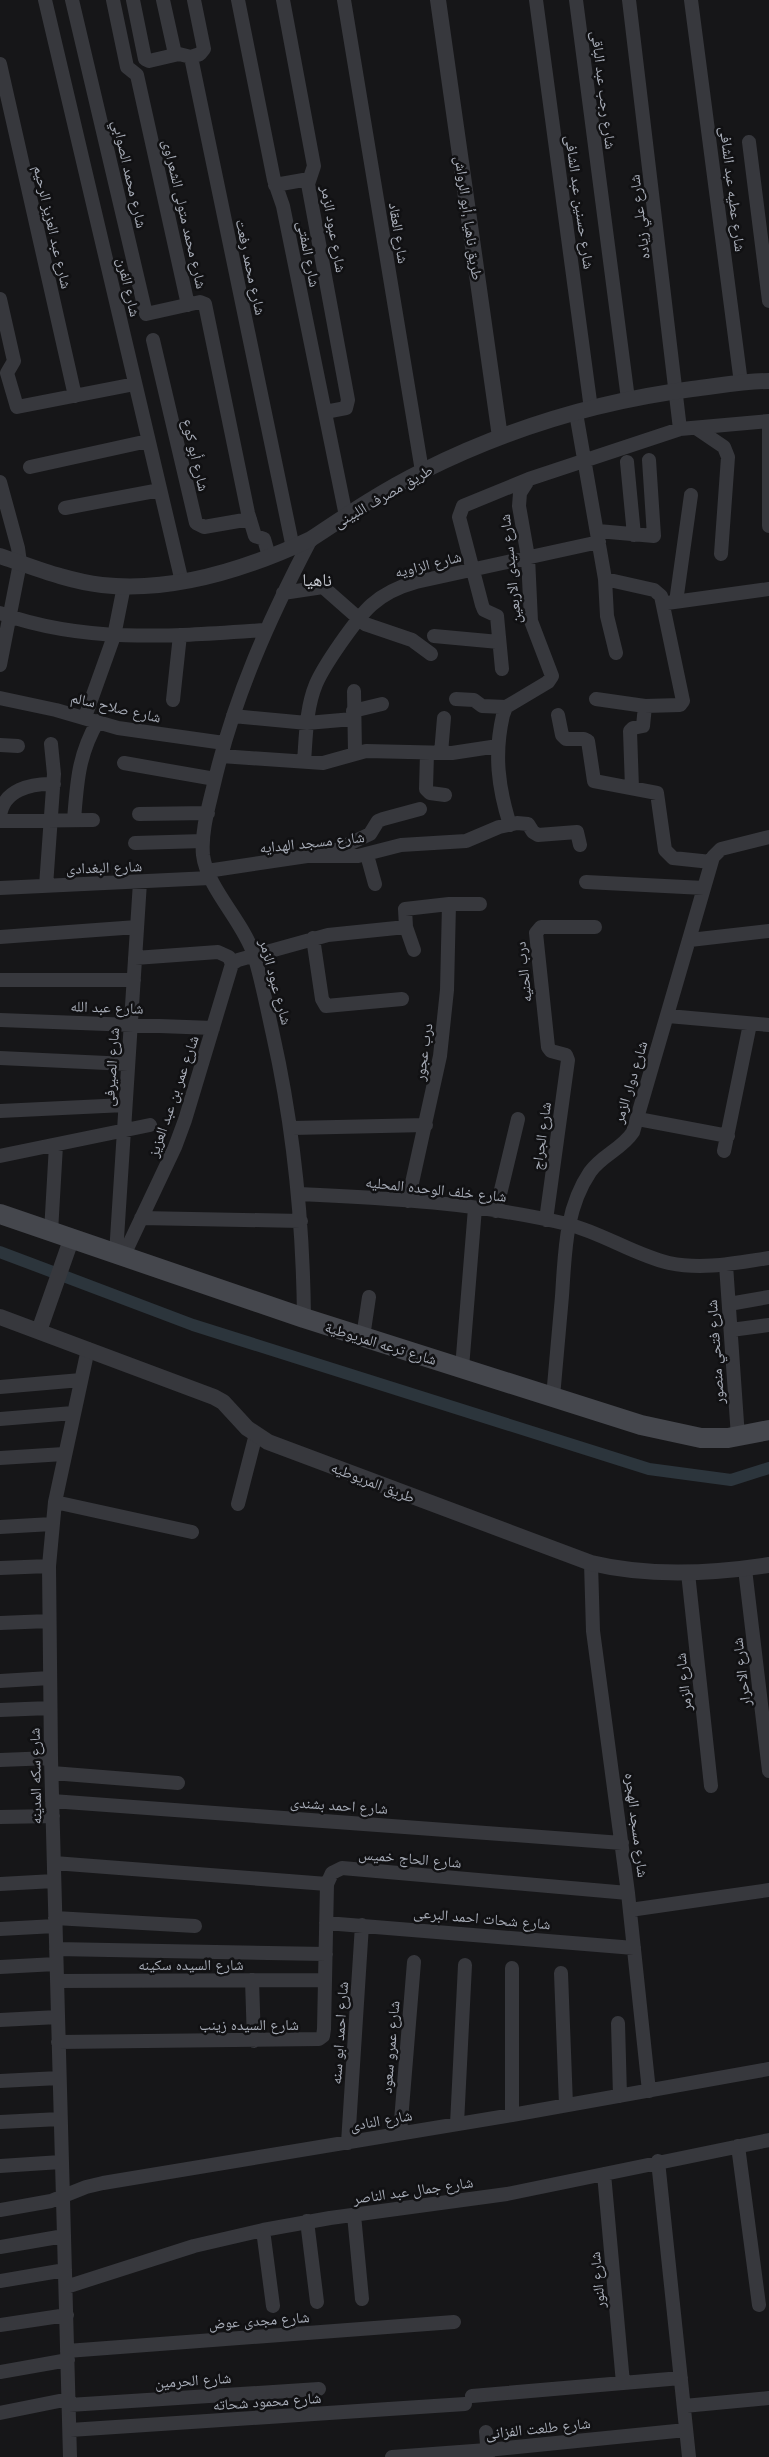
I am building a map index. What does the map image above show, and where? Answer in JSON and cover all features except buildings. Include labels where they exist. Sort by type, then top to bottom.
[{"type":"main road","name":"شارع ترعه المريوطية","points":[[0,1214],[51,1232],[69,1246],[119,1256],[363,1337],[672,1433],[701,1438],[738,1437],[769,1430]]},
{"type":"street","name":"شارع الفرن","points":[[45,0],[182,582]]},
{"type":"street","name":"شارع محمد الصوابي","points":[[72,0],[146,314],[188,305]]},
{"type":"street","name":"شارع محمد متولى الشعراوى","points":[[112,0],[127,67],[137,75],[188,305],[203,303],[206,308],[250,519],[255,536],[264,539],[268,556]]},
{"type":"street","points":[[133,0],[145,59],[149,61],[174,54],[191,57],[200,54],[204,49],[194,0]]},
{"type":"street","points":[[163,0],[174,54]]},
{"type":"street","name":"شارع المفتى","points":[[238,0],[275,185],[283,206],[346,516]]},
{"type":"street","name":"شارع عبود الزمر","points":[[283,0],[314,166],[308,184],[348,400],[346,408],[325,412]]},
{"type":"street","name":"شارع العقاد","points":[[344,0],[422,471]]},
{"type":"street","name":"طريق ناهيا ,أبو الرواش","points":[[438,0],[500,437]]},
{"type":"street","name":"شارع حسنين عبد الشافى","points":[[536,0],[584,411],[585,460],[605,579],[607,616],[616,653]]},
{"type":"street","name":"شارع علي زياده","points":[[629,0],[680,429]]},
{"type":"street","name":"شارع عطيه عبد الشافى","points":[[691,0],[741,383]]},
{"type":"street","name":"شارع رجب عبد الباقى","points":[[581,1],[628,399]]},
{"type":"street","name":"شارع محمد رفعت","points":[[191,57],[293,548]]},
{"type":"street","name":"شارع عبد العزيز الرحيم","points":[[0,64],[75,396]]},
{"type":"street","points":[[749,142],[769,301]]},
{"type":"street","points":[[275,185],[309,179]]},
{"type":"street","points":[[0,299],[14,361],[7,373],[15,406],[19,408],[135,384]]},
{"type":"street","name":"شارع أبو كوع","points":[[153,339],[196,523],[204,527],[250,519]]},
{"type":"street","name":"طريق مصرف اللبينى","points":[[0,556],[81,581],[124,586],[182,582],[293,548],[422,471],[500,437],[628,399],[769,381]]},
{"type":"street","points":[[502,669],[497,616],[484,610],[459,517],[463,506],[529,479],[680,429],[769,421],[769,525]]},
{"type":"street","points":[[696,428],[724,447],[728,457],[721,555]]},
{"type":"street","points":[[30,467],[148,441]]},
{"type":"street","points":[[627,462],[634,535],[652,537],[654,534],[649,460]]},
{"type":"street","name":"شارع سيدى الاربعين","points":[[507,707],[549,681],[552,676],[531,621],[528,557],[519,506],[520,494],[529,479]]},
{"type":"street","points":[[0,482],[20,563],[4,615],[0,665]]},
{"type":"street","points":[[65,508],[160,490]]},
{"type":"street","points":[[596,699],[645,706],[680,705],[683,699],[669,603],[691,495]]},
{"type":"street","name":"شارع الزاويه","points":[[304,762],[307,723],[316,685],[327,663],[357,619],[373,601],[393,589],[416,582],[528,557],[599,537],[634,535]]},
{"type":"street","name":"شارع عبود الزمر","points":[[304,1318],[299,1194],[292,1128],[282,1074],[254,955],[240,925],[209,875],[203,842],[215,779],[232,716],[266,630],[311,539]]},
{"type":"street","points":[[605,579],[658,592],[669,603]]},
{"type":"street","points":[[74,820],[80,759],[114,636],[124,586]]},
{"type":"street","points":[[283,593],[323,586],[357,619],[377,630],[412,640],[431,654]]},
{"type":"street","points":[[669,603],[769,589]]},
{"type":"street","points":[[4,615],[114,636],[180,636],[266,630]]},
{"type":"street","points":[[173,700],[180,636]]},
{"type":"street","points":[[434,636],[499,642]]},
{"type":"street","points":[[354,691],[355,753]]},
{"type":"street","name":"شارع صلاح سالم","points":[[0,698],[223,749],[304,762],[332,762],[355,753],[375,751],[434,753],[498,746]]},
{"type":"street","points":[[456,699],[474,700],[482,706],[507,707],[500,726],[498,784],[510,825],[523,822],[538,835],[576,832],[580,845]]},
{"type":"street","points":[[232,716],[307,723],[353,715],[382,704]]},
{"type":"street","points":[[632,788],[630,731],[634,727],[643,726],[645,706]]},
{"type":"street","points":[[558,715],[562,735],[566,740],[584,739],[588,741],[591,775],[594,781],[657,793],[665,850],[668,855],[711,862],[716,852],[721,849],[769,837]]},
{"type":"street","points":[[444,718],[426,789],[430,793],[445,795]]},
{"type":"street","points":[[46,886],[54,784],[51,744]]},
{"type":"street","points":[[0,745],[18,746]]},
{"type":"street","points":[[124,763],[215,779]]},
{"type":"street","points":[[0,816],[4,796],[36,785],[54,784]]},
{"type":"street","points":[[323,856],[370,834],[378,821],[420,810]]},
{"type":"street","points":[[139,814],[208,813]]},
{"type":"street","points":[[0,821],[93,820]]},
{"type":"street","name":"شارع مسجد الهدايه","points":[[209,875],[323,856],[367,855],[401,845],[466,841],[510,825]]},
{"type":"street","points":[[135,843],[203,842]]},
{"type":"street","points":[[367,855],[375,884]]},
{"type":"street","name":"شارع دوار الزمر","points":[[553,1397],[568,1224],[577,1197],[590,1172],[600,1159],[629,1139],[638,1119],[711,862]]},
{"type":"street","name":"شارع البغدادى","points":[[0,888],[140,882],[209,875]]},
{"type":"street","name":"شارع الصيرفى","points":[[119,1256],[125,1105],[140,882]]},
{"type":"street","points":[[586,882],[704,888]]},
{"type":"street","points":[[414,950],[406,927],[405,909],[449,904],[480,904]]},
{"type":"street","name":"درب عجور","points":[[408,1201],[436,1079],[445,1014],[450,944],[449,904]]},
{"type":"street","points":[[0,937],[137,927]]},
{"type":"street","points":[[135,958],[218,952],[228,957],[232,964],[254,955],[313,938],[346,932],[406,927]]},
{"type":"street","name":"درب الحنيه","points":[[567,1056],[553,1052],[548,1047],[536,931],[543,927],[595,927]]},
{"type":"street","points":[[690,940],[769,931]]},
{"type":"street","points":[[313,938],[323,1002],[326,1006],[402,999]]},
{"type":"street","name":"شارع عمر بن عبد العزيز","points":[[119,1256],[141,1218],[175,1147],[232,964]]},
{"type":"street","points":[[0,980],[134,980]]},
{"type":"street","points":[[668,1016],[769,1025]]},
{"type":"street","name":"شارع عبد الله","points":[[0,1020],[213,1028]]},
{"type":"street","points":[[724,1150],[750,1024]]},
{"type":"street","name":"شارع الجراج","points":[[546,1220],[567,1056]]},
{"type":"street","points":[[0,1058],[128,1064]]},
{"type":"street","points":[[0,1111],[125,1105]]},
{"type":"street","points":[[496,1211],[518,1119]]},
{"type":"street","points":[[638,1119],[728,1136]]},
{"type":"street","points":[[0,1156],[150,1125]]},
{"type":"street","points":[[292,1128],[426,1125]]},
{"type":"street","points":[[51,1232],[56,1145]]},
{"type":"street","name":"شارع خلف الوحده المحليه","points":[[299,1194],[475,1208],[568,1224],[596,1232],[668,1263],[698,1267],[769,1258]]},
{"type":"street","points":[[462,1368],[475,1208]]},
{"type":"street","points":[[141,1218],[301,1221]]},
{"type":"street","points":[[39,1331],[69,1246]]},
{"type":"street","name":"شارع فتحي منصور","points":[[726,1265],[738,1437]]},
{"type":"street","points":[[363,1337],[369,1297]]},
{"type":"street","points":[[729,1304],[769,1297]]},
{"type":"street","name":"طريق المريوطيه","points":[[0,1317],[214,1397],[223,1402],[256,1434],[268,1442],[591,1563],[612,1568],[688,1574],[769,1565]]},
{"type":"street","points":[[730,1330],[769,1325]]},
{"type":"street","name":"شارع سكه المدينه","points":[[64,2233],[51,1758],[50,1566],[55,1502],[88,1349]]},
{"type":"street","points":[[0,1387],[81,1380]]},
{"type":"street","points":[[0,1419],[73,1413]]},
{"type":"street","points":[[238,1504],[256,1434]]},
{"type":"street","points":[[0,1458],[64,1454]]},
{"type":"street","points":[[55,1502],[192,1532]]},
{"type":"street","points":[[0,1527],[52,1524]]},
{"type":"street","name":"شارع مسجد الهجره","points":[[591,1563],[593,1631],[628,1893],[648,2091]]},
{"type":"street","points":[[0,1569],[50,1566]]},
{"type":"street","name":"شارع الاحرار","points":[[745,1569],[769,1771]]},
{"type":"street","name":"شارع الزمر","points":[[688,1574],[711,1786]]},
{"type":"street","points":[[0,1623],[50,1621]]},
{"type":"street","points":[[0,1681],[50,1678]]},
{"type":"street","points":[[0,1710],[50,1708]]},
{"type":"street","points":[[0,1760],[51,1758]]},
{"type":"street","points":[[52,1773],[178,1783]]},
{"type":"street","name":"شارع احمد بشندى","points":[[52,1800],[622,1843]]},
{"type":"street","points":[[0,1817],[53,1816]]},
{"type":"street","points":[[54,1863],[327,1884]]},
{"type":"street","name":"شارع الحاج خميس","points":[[327,1884],[332,1873],[342,1868],[628,1893]]},
{"type":"street","points":[[0,1884],[54,1881]]},
{"type":"street","name":"شارع السيده زينب","points":[[58,2043],[314,2040],[321,2038],[324,2029],[327,1884]]},
{"type":"street","points":[[630,1910],[769,1890]]},
{"type":"street","points":[[0,1929],[55,1922],[195,1926]]},
{"type":"street","name":"شارع شحات احمد البرعى","points":[[326,1923],[634,1948]]},
{"type":"street","name":"شارع احمد ابو سنه","points":[[348,2143],[362,1925]]},
{"type":"street","points":[[56,1949],[326,1954]]},
{"type":"street","name":"شارع عمرو سعود","points":[[400,2133],[414,1962]]},
{"type":"street","points":[[0,1967],[56,1964]]},
{"type":"street","points":[[457,2124],[465,1965]]},
{"type":"street","points":[[512,1968],[512,2115]]},
{"type":"street","points":[[561,1973],[566,2105]]},
{"type":"street","points":[[252,1980],[254,2041]]},
{"type":"street","name":"شارع السيده سكينه","points":[[57,1981],[325,1980]]},
{"type":"street","points":[[0,2020],[58,2017]]},
{"type":"street","points":[[618,2023],[620,2096]]},
{"type":"street","name":"شارع النادى","points":[[0,2210],[62,2202],[73,2192],[103,2183],[512,2115],[769,2069]]},
{"type":"street","points":[[0,2081],[59,2079]]},
{"type":"street","points":[[0,2122],[60,2119]]},
{"type":"street","name":"شارع جمال عبد الناصر","points":[[66,2287],[194,2246],[263,2230],[507,2194],[769,2140]]},
{"type":"street","points":[[738,2146],[759,2305]]},
{"type":"street","points":[[0,2166],[61,2162]]},
{"type":"street","points":[[658,2162],[689,2457]]},
{"type":"street","name":"شارع النور","points":[[604,2174],[623,2383]]},
{"type":"street","points":[[354,2215],[362,2299]]},
{"type":"street","points":[[307,2222],[317,2302]]},
{"type":"street","points":[[263,2230],[273,2306]]},
{"type":"street","points":[[0,2247],[64,2233],[70,2457]]},
{"type":"street","points":[[0,2281],[65,2270]]},
{"type":"street","points":[[0,2325],[67,2314]]},
{"type":"street","name":"شارع مجدى عوض","points":[[0,2372],[68,2356],[454,2322]]},
{"type":"street","name":"شارع محمود شحاته","points":[[70,2430],[469,2400],[681,2378]]},
{"type":"street","name":"شارع الحرمين","points":[[69,2402],[319,2389]]},
{"type":"street","points":[[684,2406],[769,2398]]},
{"type":"street","points":[[0,2413],[69,2402]]},
{"type":"street","name":"شارع طلعت الفزانى","points":[[392,2457],[488,2454],[686,2430]]},
{"type":"street","points":[[486,2432],[488,2454]]},
{"type":"waterway","points":[[0,1252],[193,1325],[649,1469],[731,1480],[769,1468]]},
{"type":"district","name":"ناهيا","points":[[317,580]]}]
